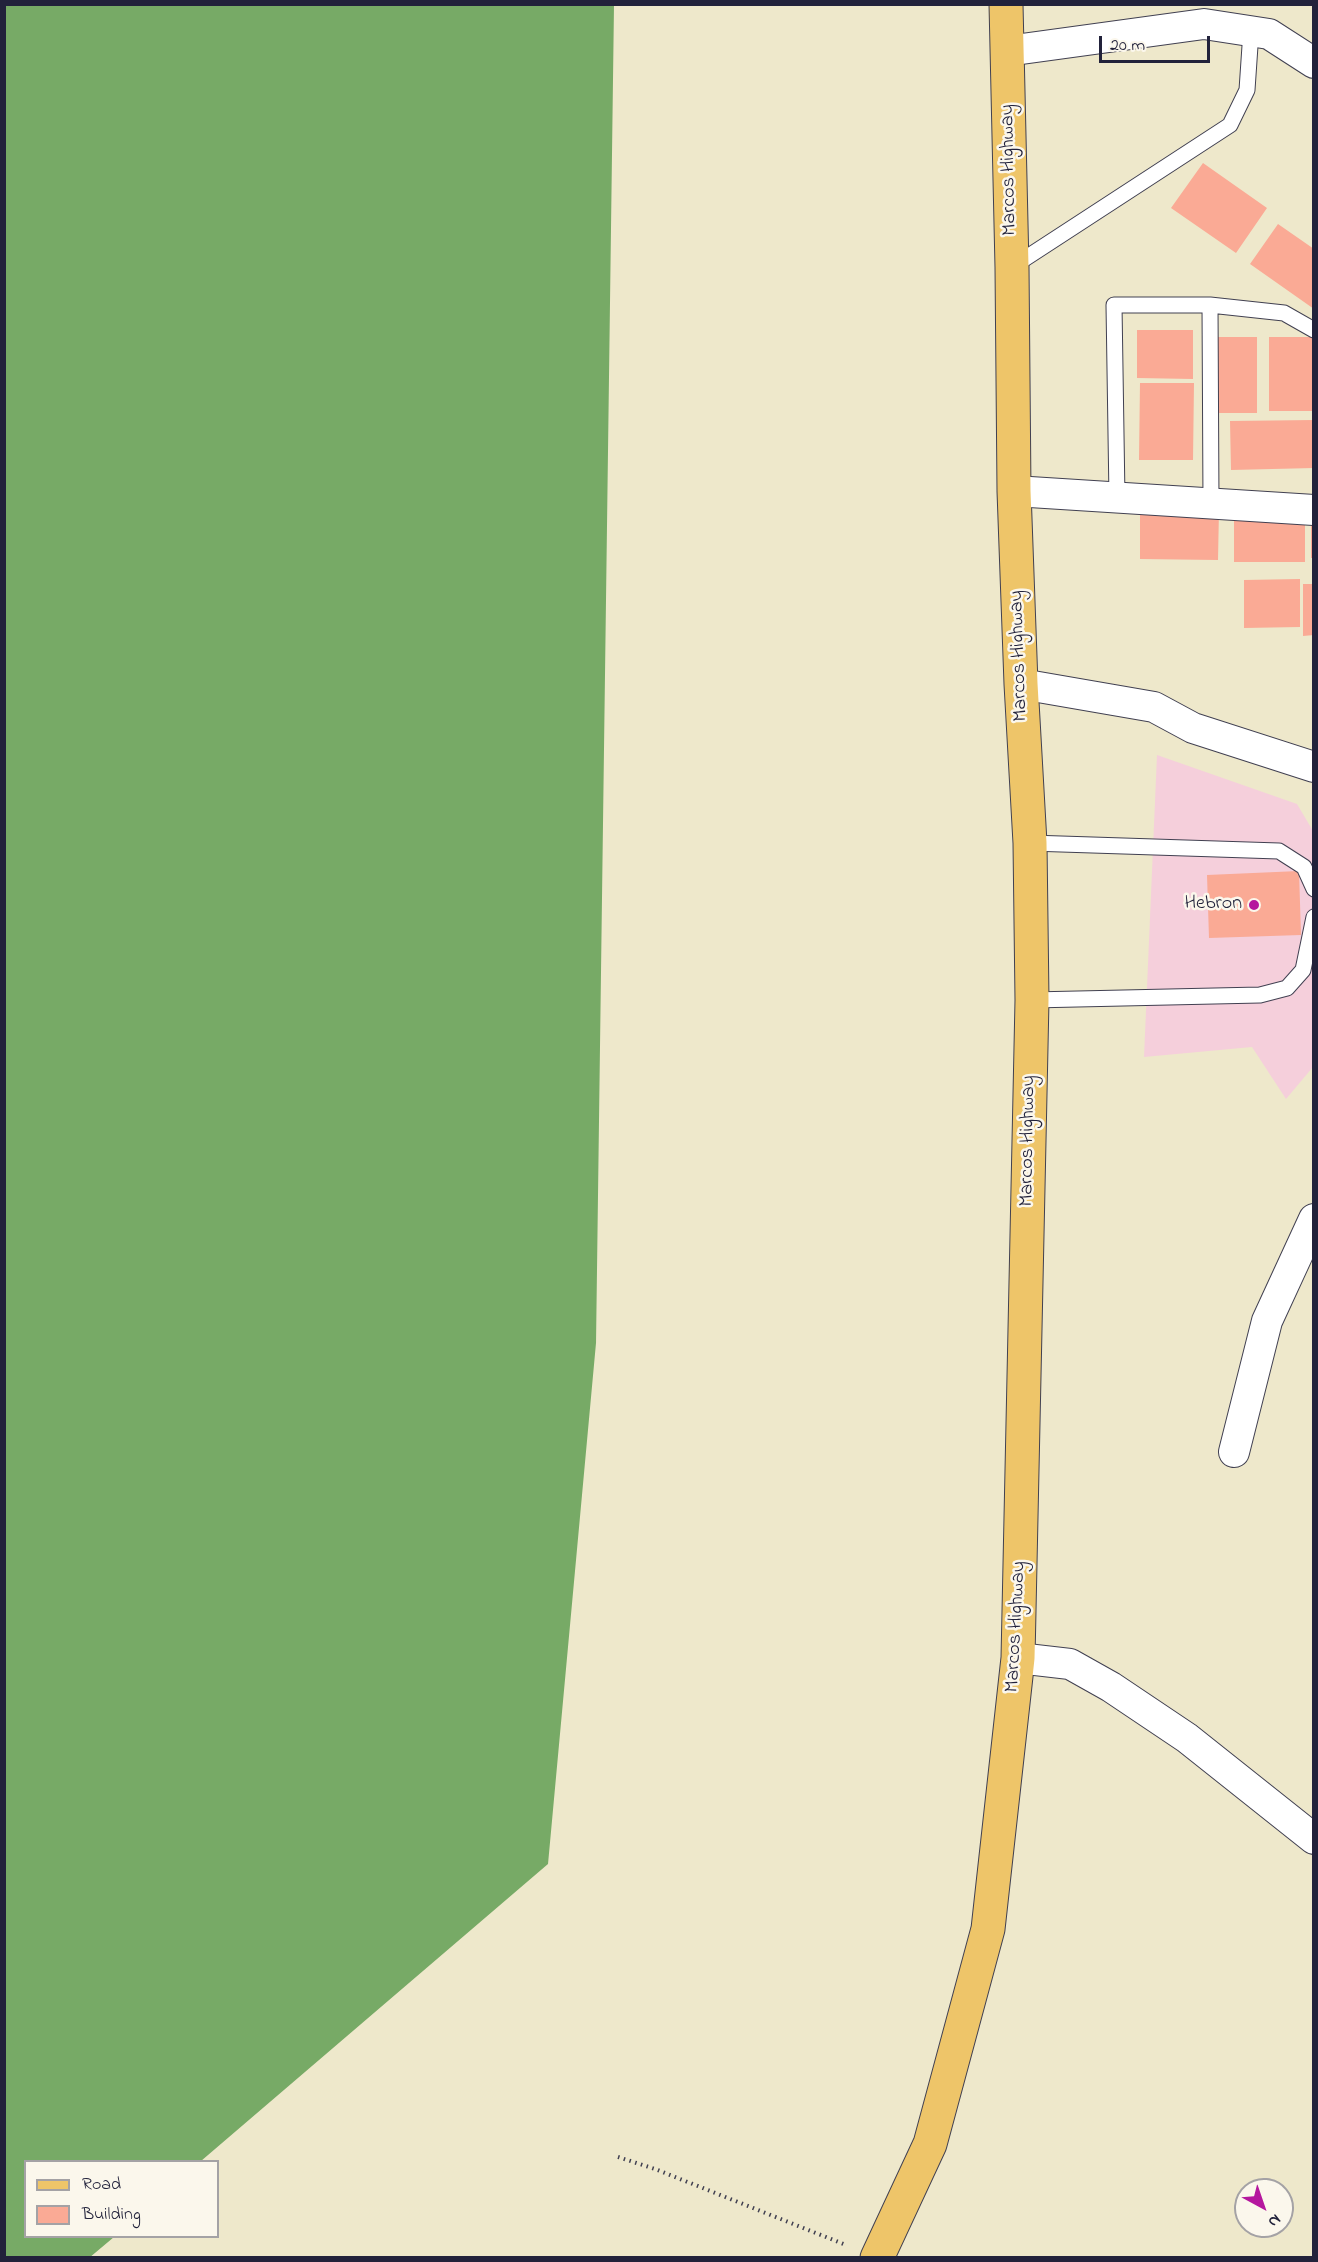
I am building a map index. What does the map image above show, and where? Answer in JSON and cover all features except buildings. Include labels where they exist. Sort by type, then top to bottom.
[{"type":"main road","name":"Marcos Highway","points":[[877,2257],[930,2144],[988,1929],[1018,1658],[1032,1000],[1030,843],[1014,491],[1006,4]]},
{"type":"street","points":[[1007,51],[1204,24],[1269,34],[1314,63]]},
{"type":"street","points":[[1014,491],[1314,510]]},
{"type":"street","points":[[1021,684],[1154,707],[1193,728],[1314,767]]},
{"type":"street","points":[[1234,1452],[1267,1321],[1314,1219]]},
{"type":"street","points":[[1018,1658],[1070,1664],[1111,1687],[1186,1738],[1314,1839]]},
{"type":"lane","points":[[1012,267],[1230,125],[1247,90],[1251,31]]},
{"type":"lane","points":[[1118,498],[1114,305],[1210,305],[1284,313],[1314,330]]},
{"type":"lane","points":[[1210,305],[1211,504]]},
{"type":"lane","points":[[1030,843],[1279,851],[1304,867],[1314,890]]},
{"type":"lane","points":[[1032,1000],[1260,995],[1287,987],[1303,970],[1314,917]]},
{"type":"path","points":[[618,2157],[655,2169],[877,2257]]},
{"type":"shaded area","points":[[1157,755],[1297,804],[1313,831],[1313,1067],[1286,1099],[1252,1047],[1144,1057]]},
{"type":"green space","points":[[5,4],[614,5],[596,1343],[548,1864],[202,2160],[24,2160],[24,2238],[113,2238],[89,2258],[4,2257]]},
{"type":"place","name":"Hebron","points":[[1254,905]]}]
